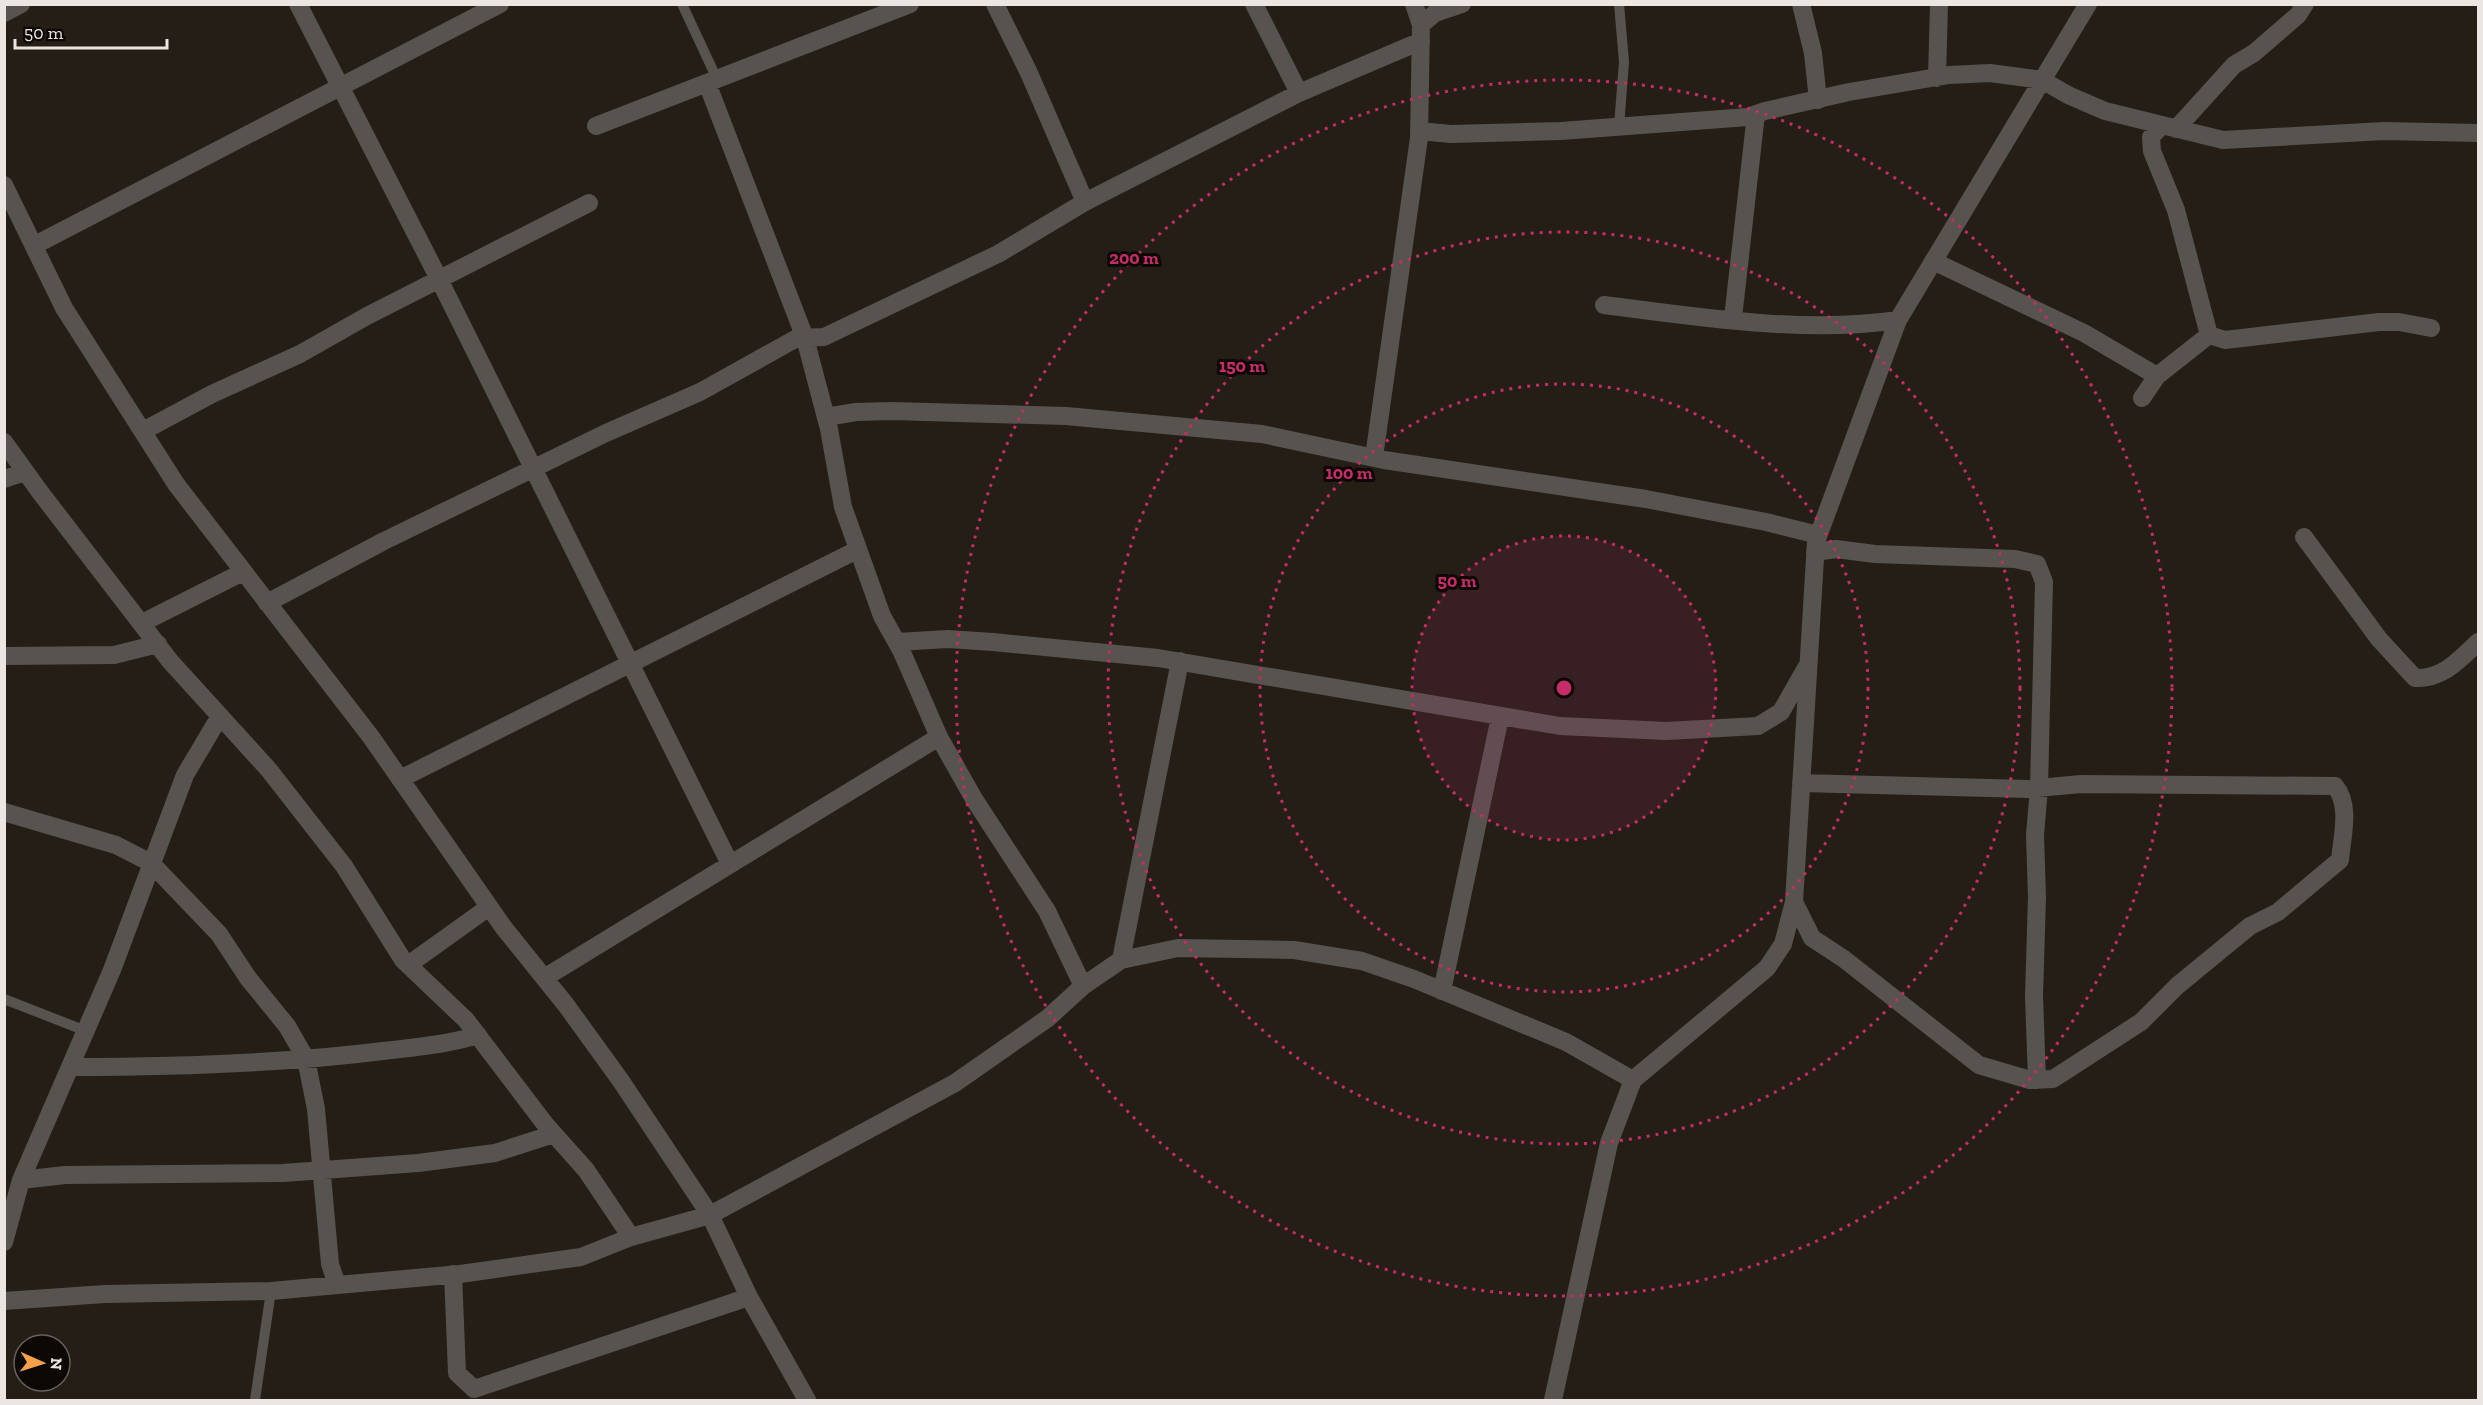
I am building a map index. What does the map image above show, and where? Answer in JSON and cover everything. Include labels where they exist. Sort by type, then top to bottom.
[{"type":"street","points":[[4,13],[21,4]]},
{"type":"street","points":[[298,4],[440,281],[532,470],[730,864]]},
{"type":"street","points":[[35,245],[500,4]]},
{"type":"street","points":[[596,126],[910,4]]},
{"type":"street","points":[[995,4],[1029,73],[1084,202]]},
{"type":"street","points":[[1254,4],[1299,93]]},
{"type":"street","points":[[1374,458],[1400,288],[1419,130],[1421,33],[1414,4]]},
{"type":"street","points":[[267,603],[384,540],[505,481],[700,392],[797,338],[824,337],[998,254],[1084,202],[1421,33],[1435,14],[1462,4]]},
{"type":"street","points":[[1801,4],[1813,52],[1818,100]]},
{"type":"street","points":[[1937,78],[1939,4]]},
{"type":"street","points":[[1552,1401],[1610,1143],[1633,1080],[1767,968],[1783,944],[1794,902],[1817,544],[1898,320],[2088,4]]},
{"type":"street","points":[[2209,335],[2176,210],[2152,151],[2151,137],[2169,127],[2234,65],[2254,53],[2298,15],[2305,4]]},
{"type":"street","points":[[1419,130],[1493,134],[1748,117],[1818,100],[1937,78],[1990,74],[2042,80],[2068,96],[2105,111],[2223,140],[2384,131],[2478,133]]},
{"type":"street","points":[[712,81],[805,338],[826,417],[843,507],[882,616],[897,642],[939,737],[974,799],[1047,911],[1083,986]]},
{"type":"street","points":[[1732,318],[1756,114]]},
{"type":"street","points":[[4,185],[64,308],[176,484],[371,737],[489,907],[621,1080],[710,1215],[749,1297],[807,1401]]},
{"type":"street","points":[[143,431],[589,203]]},
{"type":"street","points":[[1933,261],[2084,333],[2157,376]]},
{"type":"street","points":[[1604,305],[1807,326],[1872,324],[1898,320]]},
{"type":"street","points":[[2209,335],[2225,340],[2379,322],[2399,322],[2431,328]]},
{"type":"street","points":[[2142,398],[2157,376],[2209,335]]},
{"type":"street","points":[[826,417],[856,412],[891,411],[1066,416],[1262,434],[1374,458],[1646,499],[1766,522],[1817,544],[1836,549],[1875,554],[2009,558],[2037,564],[2044,582],[2039,788],[2035,835],[2037,897],[2034,996],[2037,1080]]},
{"type":"street","points":[[4,442],[158,644],[269,770],[344,866],[408,965],[466,1020],[554,1134],[586,1170],[631,1237]]},
{"type":"street","points":[[4,479],[26,472]]},
{"type":"street","points":[[2304,537],[2379,639],[2415,678],[2429,679],[2441,674],[2478,642]]},
{"type":"street","points":[[400,779],[857,550]]},
{"type":"street","points":[[142,623],[243,572]]},
{"type":"street","points":[[897,642],[948,639],[993,642],[1180,661],[1560,726],[1666,731],[1758,726],[1781,712],[1808,663]]},
{"type":"street","points":[[4,656],[114,655],[158,644]]},
{"type":"street","points":[[1121,960],[1180,661]]},
{"type":"street","points":[[4,1242],[21,1180],[86,1031],[185,775],[220,716]]},
{"type":"street","points":[[1442,991],[1500,717]]},
{"type":"street","points":[[544,978],[939,737]]},
{"type":"street","points":[[1794,902],[1812,938],[1845,959],[1979,1065],[2001,1073],[2037,1080],[2053,1079],[2141,1022],[2177,987],[2250,926],[2278,912],[2340,860],[2344,806],[2335,786],[2081,784],[2039,788],[1801,783]]},
{"type":"street","points":[[4,812],[116,845],[152,863],[219,934],[248,978],[287,1026],[306,1059],[316,1109],[330,1264],[337,1285]]},
{"type":"street","points":[[408,965],[489,907]]},
{"type":"street","points":[[4,1301],[105,1294],[271,1291],[453,1274],[581,1257],[631,1237],[710,1215],[956,1083],[1048,1018],[1083,986],[1121,960],[1178,948],[1294,950],[1362,962],[1442,991],[1566,1042],[1633,1080]]},
{"type":"street","points":[[71,1066],[140,1067],[306,1059],[452,1044],[478,1035]]},
{"type":"street","points":[[21,1180],[65,1175],[203,1176],[418,1163],[495,1153],[554,1134]]},
{"type":"street","points":[[453,1274],[457,1373],[474,1389],[749,1297]]},
{"type":"lane","points":[[682,4],[712,81]]},
{"type":"lane","points":[[1619,4],[1624,63],[1619,126]]},
{"type":"lane","points":[[4,999],[86,1031]]},
{"type":"lane","points":[[255,1401],[271,1291]]}]
